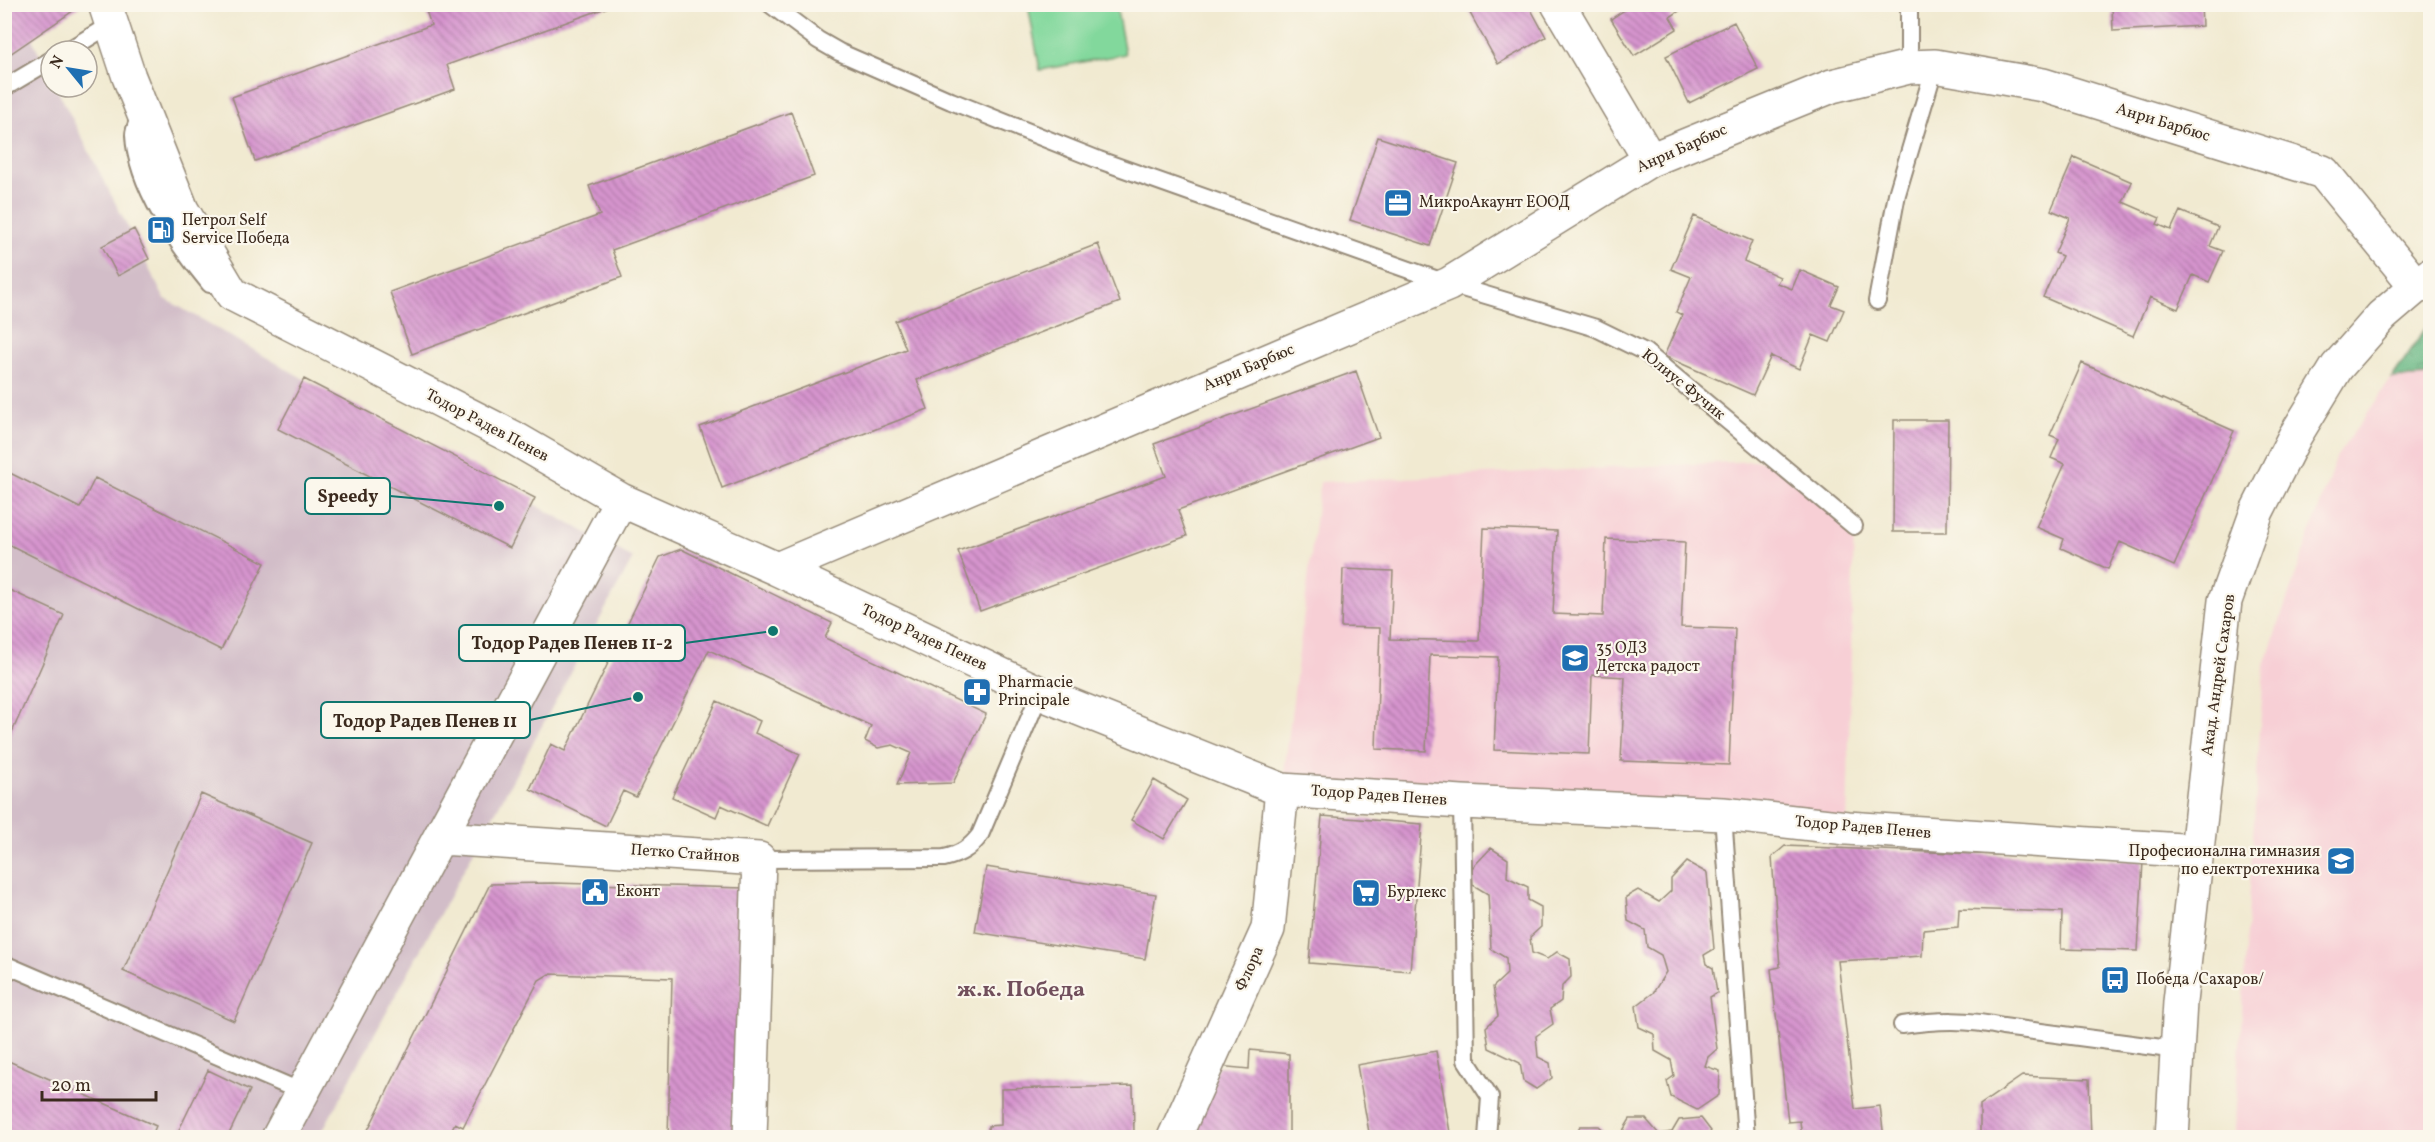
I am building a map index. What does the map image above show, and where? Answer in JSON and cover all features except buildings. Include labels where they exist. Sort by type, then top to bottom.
[{"type":"street","points":[[1558,4],[1650,160]]},
{"type":"street","name":"Тодор Радев Пенев","points":[[108,14],[142,110],[182,210],[232,294],[514,438],[621,500],[777,569],[1040,693],[1282,790],[1462,802],[1723,814],[1847,828],[2197,851]]},
{"type":"street","name":"Анри Барбюс","points":[[777,569],[1449,284],[1650,160],[1832,86],[1922,67],[2043,85],[2323,172],[2424,281]]},
{"type":"street","name":"Акад. Андрей Сахаров","points":[[2172,1137],[2177,1050],[2225,601],[2257,511],[2295,436],[2337,367],[2382,316],[2424,281]]},
{"type":"street","points":[[278,1137],[621,500]]},
{"type":"street","name":"Флора","points":[[1174,1137],[1268,929],[1282,790]]},
{"type":"street","name":"Петко Стайнов","points":[[441,838],[759,860],[750,1137]]},
{"type":"lane","name":"Юлиус Фучик","points":[[770,4],[818,40],[839,52],[951,101],[1099,160],[1449,284],[1596,328],[1645,352],[1854,526]]},
{"type":"lane","points":[[1876,301],[1922,67],[1909,4]]},
{"type":"lane","points":[[80,39],[108,14]]},
{"type":"lane","points":[[4,88],[39,67]]},
{"type":"lane","points":[[759,860],[944,858],[971,847],[980,835],[1040,693]]},
{"type":"lane","points":[[1462,802],[1466,1060],[1490,1097],[1487,1137]]},
{"type":"lane","points":[[1723,814],[1746,1137]]},
{"type":"lane","points":[[4,964],[302,1092]]},
{"type":"lane","points":[[1902,1025],[1944,1020],[1978,1021],[2003,1027],[2177,1050]]},
{"type":"shaded area","points":[[14,4],[39,53],[39,99],[62,99],[164,298],[304,379],[633,558],[319,1137],[5,1138],[4,5]]},
{"type":"shaded area","name":"Професионална гимназия по електротехника","points":[[2430,376],[2430,1137],[2234,1138],[2264,666],[2337,456],[2392,378]]},
{"type":"shaded area","name":"35 ОДЗ Детска радост","points":[[1775,460],[1854,526],[1847,828],[1282,790],[1320,482]]},
{"type":"green space","points":[[1028,5],[1116,5],[1125,54],[1040,70]]},
{"type":"green space","points":[[2430,322],[2430,376],[2392,378]]},
{"type":"place","name":"МикроАкаунт ЕООД","points":[[1398,203]]},
{"type":"place","name":"Петрол Self Service Победа","points":[[161,230]]},
{"type":"place","name":"Speedy","points":[[499,506]]},
{"type":"place","name":"Тодор Радев Пенев 11-2","points":[[773,631]]},
{"type":"place","name":"35 ОДЗ Детска радост","points":[[1575,658]]},
{"type":"place","name":"Pharmacie Principale","points":[[977,692]]},
{"type":"place","name":"Тодор Радев Пенев 11","points":[[638,697]]},
{"type":"place","name":"Професионална гимназия по електротехника","points":[[2341,861]]},
{"type":"place","name":"Еконт","points":[[595,892]]},
{"type":"place","name":"Бурлекс","points":[[1366,893]]},
{"type":"place","name":"Победа /Сахаров/","points":[[2115,980]]},
{"type":"district","name":"ж.к. Победа","points":[[1021,990]]}]
